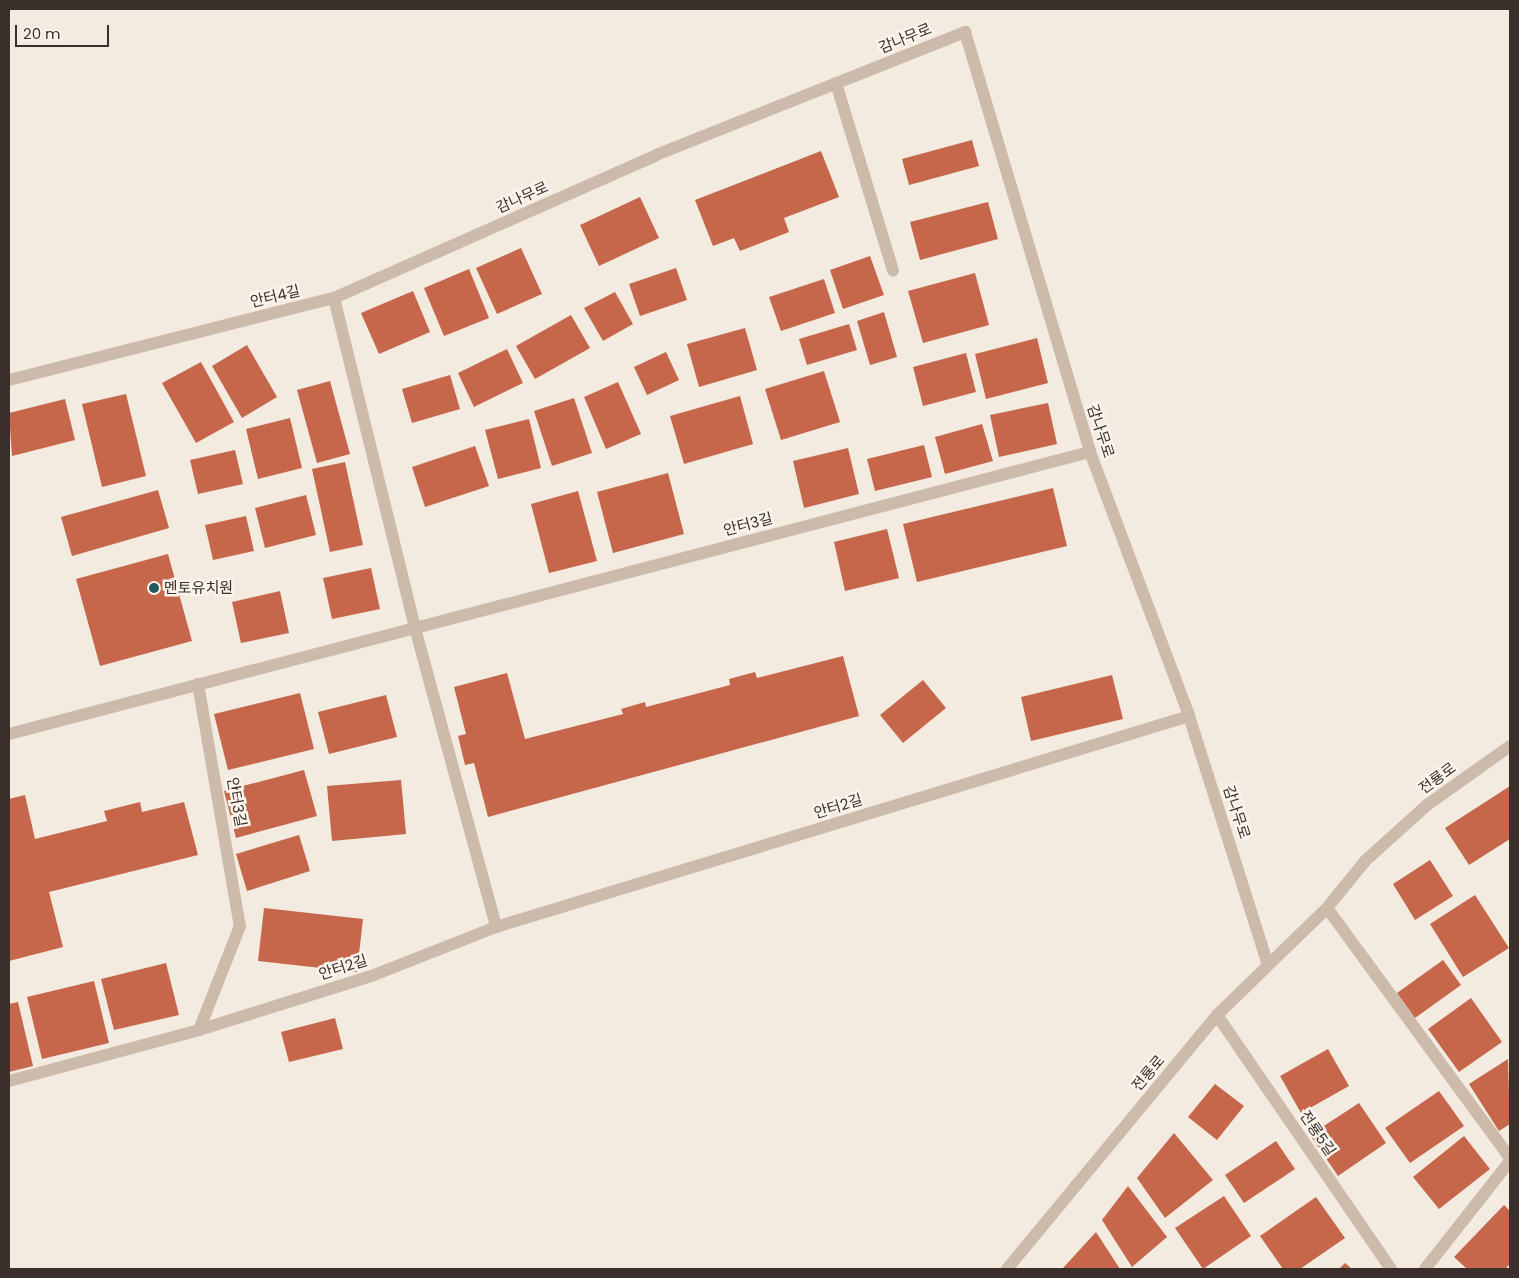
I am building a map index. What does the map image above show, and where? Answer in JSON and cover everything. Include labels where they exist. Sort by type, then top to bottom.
[{"type":"street","name":"감나무로","points":[[334,298],[656,155],[965,32],[1090,452],[1189,716],[1268,965]]},
{"type":"street","points":[[836,83],[893,271]]},
{"type":"street","points":[[334,298],[415,628],[496,927]]},
{"type":"street","name":"안터4길","points":[[9,380],[334,298]]},
{"type":"street","name":"안터3길","points":[[9,734],[1090,452]]},
{"type":"street","name":"안터3길","points":[[198,684],[240,926],[198,1030]]},
{"type":"street","name":"안터2길","points":[[9,1081],[198,1030],[374,974],[496,927],[1189,716]]},
{"type":"street","name":"전룡로","points":[[1007,1269],[1217,1016],[1327,908],[1365,861],[1427,805],[1510,746]]},
{"type":"street","points":[[1327,908],[1510,1160],[1426,1269]]},
{"type":"street","name":"전룡5길","points":[[1217,1016],[1392,1269]]},
{"type":"building","points":[[972,140],[979,166],[909,185],[902,159]]},
{"type":"building","points":[[821,151],[839,197],[784,218],[789,232],[740,251],[734,238],[713,246],[695,200]]},
{"type":"building","points":[[640,197],[659,238],[599,266],[580,225]]},
{"type":"building","points":[[988,202],[998,239],[920,260],[910,222]]},
{"type":"building","points":[[521,248],[542,294],[497,314],[476,268]]},
{"type":"building","points":[[870,256],[884,295],[843,309],[830,270]]},
{"type":"building","points":[[676,268],[687,300],[640,316],[629,284]]},
{"type":"building","points":[[469,269],[489,318],[444,336],[424,288]]},
{"type":"building","points":[[975,273],[989,325],[923,343],[908,291]]},
{"type":"building","points":[[824,279],[835,313],[781,331],[769,297]]},
{"type":"building","points":[[413,291],[430,332],[379,354],[361,313]]},
{"type":"building","points":[[615,292],[633,324],[603,341],[584,308]]},
{"type":"building","points":[[884,312],[897,357],[870,365],[857,321]]},
{"type":"building","points":[[571,315],[590,348],[535,379],[516,346]]},
{"type":"building","points":[[849,324],[857,350],[807,365],[799,339]]},
{"type":"building","points":[[745,328],[757,370],[699,387],[687,344]]},
{"type":"building","points":[[1037,338],[1048,383],[986,399],[975,354]]},
{"type":"building","points":[[247,345],[277,397],[242,418],[212,366]]},
{"type":"building","points":[[507,349],[523,383],[474,407],[458,373]]},
{"type":"building","points":[[666,352],[679,380],[647,395],[634,367]]},
{"type":"building","points":[[966,353],[976,392],[923,406],[913,367]]},
{"type":"building","points":[[201,362],[234,422],[196,443],[162,383]]},
{"type":"building","points":[[824,371],[840,422],[781,440],[765,389]]},
{"type":"building","points":[[450,375],[460,409],[412,423],[402,389]]},
{"type":"building","points":[[330,381],[350,454],[317,463],[297,390]]},
{"type":"building","points":[[618,382],[641,434],[606,449],[584,397]]},
{"type":"building","points":[[126,394],[146,476],[102,487],[82,404]]},
{"type":"building","points":[[740,396],[753,444],[684,464],[670,416]]},
{"type":"building","points":[[574,398],[592,453],[552,466],[534,411]]},
{"type":"building","points":[[65,399],[75,440],[12,456],[9,413]]},
{"type":"building","points":[[1048,403],[1057,444],[999,457],[990,415]]},
{"type":"building","points":[[290,418],[302,468],[258,479],[246,429]]},
{"type":"building","points":[[529,419],[541,468],[498,479],[485,430]]},
{"type":"building","points":[[982,424],[993,461],[945,474],[935,437]]},
{"type":"building","points":[[924,445],[932,477],[875,491],[867,459]]},
{"type":"building","points":[[475,446],[489,486],[425,507],[412,467]]},
{"type":"building","points":[[848,448],[859,494],[804,508],[793,461]]},
{"type":"building","points":[[235,450],[243,484],[198,494],[190,460]]},
{"type":"building","points":[[345,462],[363,545],[330,552],[312,469]]},
{"type":"building","points":[[668,473],[684,534],[613,553],[597,492]]},
{"type":"building","points":[[1053,488],[1067,546],[917,582],[903,524]]},
{"type":"building","points":[[158,490],[169,528],[72,556],[61,517]]},
{"type":"building","points":[[578,491],[597,561],[549,573],[531,504]]},
{"type":"building","points":[[306,495],[316,535],[265,548],[255,508]]},
{"type":"building","points":[[246,516],[254,551],[213,560],[205,525]]},
{"type":"building","points":[[887,529],[899,578],[845,591],[834,542]]},
{"type":"building","points":[[168,554],[192,641],[100,666],[76,579]]},
{"type":"building","points":[[371,568],[380,609],[332,619],[323,578]]},
{"type":"building","points":[[280,591],[289,633],[241,643],[232,602]]},
{"type":"building","points":[[843,656],[859,716],[488,817],[474,763],[465,765],[458,736],[466,734],[454,687],[507,673],[525,739],[623,714],[621,709],[645,702],[646,707],[730,685],[729,679],[755,672],[757,678]]},
{"type":"building","points":[[1112,675],[1123,719],[1031,741],[1021,697]]},
{"type":"building","points":[[923,680],[946,708],[903,743],[880,715]]},
{"type":"building","points":[[300,693],[314,749],[228,770],[214,714]]},
{"type":"building","points":[[386,695],[397,737],[329,754],[318,712]]},
{"type":"building","points":[[304,770],[317,816],[236,838],[224,791]]},
{"type":"building","points":[[401,780],[406,834],[332,841],[327,786]]},
{"type":"building","points":[[1510,786],[1510,839],[1469,865],[1445,828]]},
{"type":"building","points":[[25,795],[35,839],[107,821],[104,811],[140,802],[142,812],[184,802],[198,855],[49,892],[63,947],[9,961],[9,799]]},
{"type":"building","points":[[299,835],[310,871],[247,891],[236,854]]},
{"type":"building","points":[[1430,860],[1453,896],[1415,920],[1393,884]]},
{"type":"building","points":[[1475,895],[1509,948],[1463,977],[1430,924]]},
{"type":"building","points":[[264,908],[363,919],[357,972],[258,961]]},
{"type":"building","points":[[1443,960],[1461,985],[1415,1018],[1397,993]]},
{"type":"building","points":[[166,963],[179,1015],[114,1030],[101,979]]},
{"type":"building","points":[[94,981],[109,1043],[42,1059],[27,997]]},
{"type":"building","points":[[1471,998],[1502,1042],[1459,1072],[1428,1029]]},
{"type":"building","points":[[18,1002],[33,1066],[9,1072],[9,1004]]},
{"type":"building","points":[[335,1018],[343,1049],[289,1062],[281,1032]]},
{"type":"building","points":[[1328,1049],[1349,1086],[1301,1113],[1280,1076]]},
{"type":"building","points":[[1508,1059],[1510,1124],[1499,1131],[1469,1084]]},
{"type":"building","points":[[1215,1084],[1244,1106],[1217,1140],[1188,1117]]},
{"type":"building","points":[[1439,1091],[1464,1126],[1410,1163],[1385,1128]]},
{"type":"building","points":[[1359,1103],[1386,1143],[1338,1176],[1310,1135]]},
{"type":"building","points":[[1174,1133],[1213,1180],[1165,1218],[1137,1178]]},
{"type":"building","points":[[1464,1136],[1490,1169],[1439,1209],[1413,1177]]},
{"type":"building","points":[[1276,1141],[1295,1169],[1244,1203],[1225,1175]]},
{"type":"building","points":[[1128,1186],[1167,1237],[1132,1267],[1102,1220]]},
{"type":"building","points":[[1224,1196],[1251,1236],[1203,1269],[1175,1228]]},
{"type":"building","points":[[1316,1197],[1345,1238],[1300,1269],[1283,1269],[1260,1236]]},
{"type":"building","points":[[1504,1205],[1510,1211],[1510,1264],[1505,1269],[1467,1269],[1454,1257]]},
{"type":"building","points":[[1096,1232],[1120,1269],[1064,1269],[1063,1268]]},
{"type":"building","points":[[1345,1263],[1352,1269],[1339,1269]]},
{"type":"place","name":"멘토유치원","points":[[154,588]]}]
